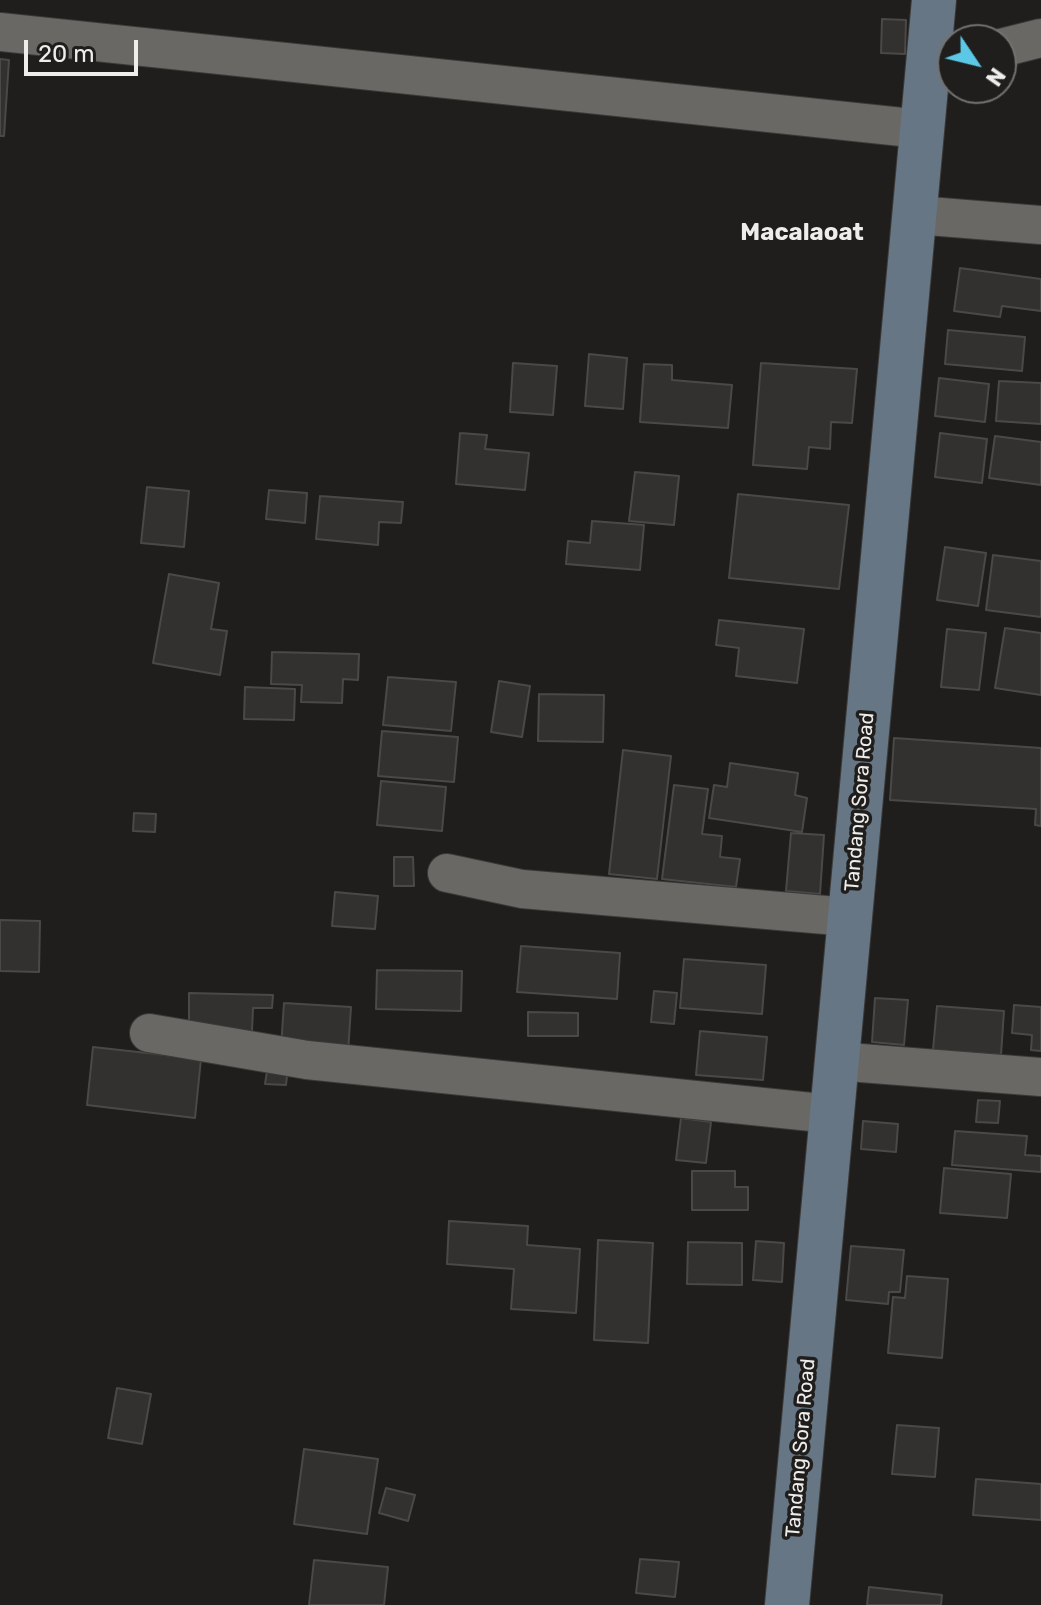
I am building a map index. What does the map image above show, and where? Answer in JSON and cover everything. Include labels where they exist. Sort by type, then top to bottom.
[{"type":"street","name":"Tandang Sora Road","points":[[934,0],[937,32]]},
{"type":"street","points":[[0,32],[921,129]]},
{"type":"street","points":[[1017,44],[1041,38]]},
{"type":"street","name":"Tandang Sora Road","points":[[787,1605],[835,1061],[916,215],[921,129],[937,74]]},
{"type":"street","points":[[916,215],[1041,225]]},
{"type":"street","points":[[447,873],[522,889],[849,917]]},
{"type":"street","points":[[149,1033],[307,1060],[831,1114]]},
{"type":"street","points":[[835,1061],[1041,1077]]},
{"type":"building","points":[[882,19],[906,20],[905,54],[881,53]]},
{"type":"building","points":[[0,59],[9,60],[4,136],[0,136]]},
{"type":"building","points":[[960,268],[1041,279],[1041,311],[1002,306],[1000,317],[954,311]]},
{"type":"building","points":[[948,330],[1025,337],[1022,371],[945,364]]},
{"type":"building","points":[[589,354],[627,358],[623,409],[585,406]]},
{"type":"building","points":[[513,363],[557,366],[553,415],[510,412]]},
{"type":"building","points":[[761,363],[857,369],[852,423],[831,422],[830,449],[809,447],[807,469],[753,465]]},
{"type":"building","points":[[644,364],[672,365],[672,380],[732,385],[728,428],[640,422]]},
{"type":"building","points":[[939,378],[989,384],[985,422],[935,416]]},
{"type":"building","points":[[999,381],[1041,383],[1041,424],[996,421]]},
{"type":"building","points":[[460,433],[487,435],[485,449],[529,453],[525,490],[456,484]]},
{"type":"building","points":[[940,433],[987,439],[982,483],[935,477]]},
{"type":"building","points":[[995,436],[1041,442],[1041,485],[989,478]]},
{"type":"building","points":[[635,472],[679,476],[674,525],[629,521]]},
{"type":"building","points":[[147,487],[189,491],[184,547],[141,543]]},
{"type":"building","points":[[269,490],[307,493],[305,523],[266,519]]},
{"type":"building","points":[[738,494],[849,505],[839,589],[729,578]]},
{"type":"building","points":[[320,496],[403,502],[401,523],[379,522],[378,545],[316,539]]},
{"type":"building","points":[[592,521],[644,525],[640,570],[566,564],[568,541],[590,543]]},
{"type":"building","points":[[945,547],[986,553],[978,606],[937,600]]},
{"type":"building","points":[[993,555],[1041,561],[1041,617],[986,610]]},
{"type":"building","points":[[169,574],[219,583],[211,629],[227,631],[220,675],[153,663]]},
{"type":"building","points":[[719,620],[804,629],[797,683],[736,676],[739,648],[716,645]]},
{"type":"building","points":[[1005,628],[1041,633],[1041,695],[995,688]]},
{"type":"building","points":[[947,629],[986,633],[979,690],[941,687]]},
{"type":"building","points":[[272,652],[359,654],[358,680],[343,679],[342,703],[301,702],[302,685],[271,684]]},
{"type":"building","points":[[388,677],[456,682],[451,731],[383,725]]},
{"type":"building","points":[[499,681],[530,686],[522,737],[491,732]]},
{"type":"building","points":[[245,687],[295,689],[294,720],[244,719]]},
{"type":"building","points":[[539,694],[604,695],[603,742],[538,741]]},
{"type":"building","points":[[382,731],[458,737],[454,782],[378,776]]},
{"type":"building","points":[[894,738],[1041,748],[1041,826],[1035,825],[1036,809],[890,800]]},
{"type":"building","points":[[623,750],[671,756],[657,879],[609,874]]},
{"type":"building","points":[[730,763],[798,773],[795,795],[807,798],[802,832],[709,818],[714,785],[727,787]]},
{"type":"building","points":[[381,781],[446,787],[442,831],[377,825]]},
{"type":"building","points":[[674,785],[708,789],[702,834],[722,836],[720,857],[740,859],[736,887],[662,879]]},
{"type":"building","points":[[134,813],[156,814],[155,832],[133,831]]},
{"type":"building","points":[[791,833],[824,835],[820,894],[786,891]]},
{"type":"building","points":[[394,857],[413,857],[414,886],[394,886]]},
{"type":"building","points":[[335,892],[378,896],[375,929],[332,926]]},
{"type":"building","points":[[0,920],[40,921],[39,972],[0,971]]},
{"type":"building","points":[[521,946],[620,953],[617,999],[517,992]]},
{"type":"building","points":[[684,959],[766,965],[762,1014],[680,1008]]},
{"type":"building","points":[[377,970],[462,971],[461,1011],[376,1009]]},
{"type":"building","points":[[654,991],[677,993],[674,1024],[651,1022]]},
{"type":"building","points":[[189,993],[273,995],[272,1008],[253,1008],[252,1031],[189,1030]]},
{"type":"building","points":[[875,998],[908,1000],[904,1045],[872,1042]]},
{"type":"building","points":[[284,1003],[351,1007],[348,1053],[281,1048]]},
{"type":"building","points":[[1014,1005],[1041,1007],[1041,1051],[1031,1050],[1032,1035],[1012,1033]]},
{"type":"building","points":[[937,1006],[1004,1011],[1001,1055],[933,1050]]},
{"type":"building","points":[[528,1012],[578,1013],[578,1036],[528,1036]]},
{"type":"building","points":[[700,1031],[767,1037],[763,1080],[696,1075]]},
{"type":"building","points":[[93,1047],[201,1059],[195,1118],[87,1105]]},
{"type":"building","points":[[268,1065],[288,1067],[286,1085],[265,1084]]},
{"type":"building","points":[[978,1100],[1000,1101],[998,1123],[976,1122]]},
{"type":"building","points":[[681,1118],[711,1122],[706,1163],[676,1160]]},
{"type":"building","points":[[863,1121],[898,1124],[896,1152],[861,1149]]},
{"type":"building","points":[[955,1131],[1027,1136],[1025,1155],[1041,1156],[1041,1172],[952,1165]]},
{"type":"building","points":[[944,1168],[1011,1174],[1007,1218],[940,1213]]},
{"type":"building","points":[[692,1171],[735,1171],[735,1187],[748,1187],[748,1210],[692,1210]]},
{"type":"building","points":[[449,1221],[528,1226],[527,1245],[580,1249],[576,1313],[511,1309],[514,1269],[447,1264]]},
{"type":"building","points":[[598,1240],[653,1243],[648,1343],[594,1340]]},
{"type":"building","points":[[756,1241],[784,1243],[782,1282],[753,1280]]},
{"type":"building","points":[[688,1242],[742,1243],[742,1285],[687,1284]]},
{"type":"building","points":[[851,1246],[904,1250],[900,1292],[889,1292],[888,1304],[846,1300]]},
{"type":"building","points":[[907,1276],[948,1279],[942,1358],[888,1353],[893,1297],[905,1298]]},
{"type":"building","points":[[117,1388],[151,1394],[142,1444],[108,1438]]},
{"type":"building","points":[[897,1425],[939,1428],[935,1477],[892,1474]]},
{"type":"building","points":[[304,1449],[378,1459],[367,1534],[294,1524]]},
{"type":"building","points":[[976,1479],[1041,1484],[1041,1520],[973,1515]]},
{"type":"building","points":[[386,1488],[415,1495],[408,1521],[379,1513]]},
{"type":"building","points":[[640,1559],[679,1562],[675,1597],[636,1593]]},
{"type":"building","points":[[314,1560],[388,1567],[384,1605],[309,1605]]},
{"type":"building","points":[[869,1587],[942,1595],[941,1605],[867,1605]]},
{"type":"district","name":"Macalaoat","points":[[802,233]]}]
